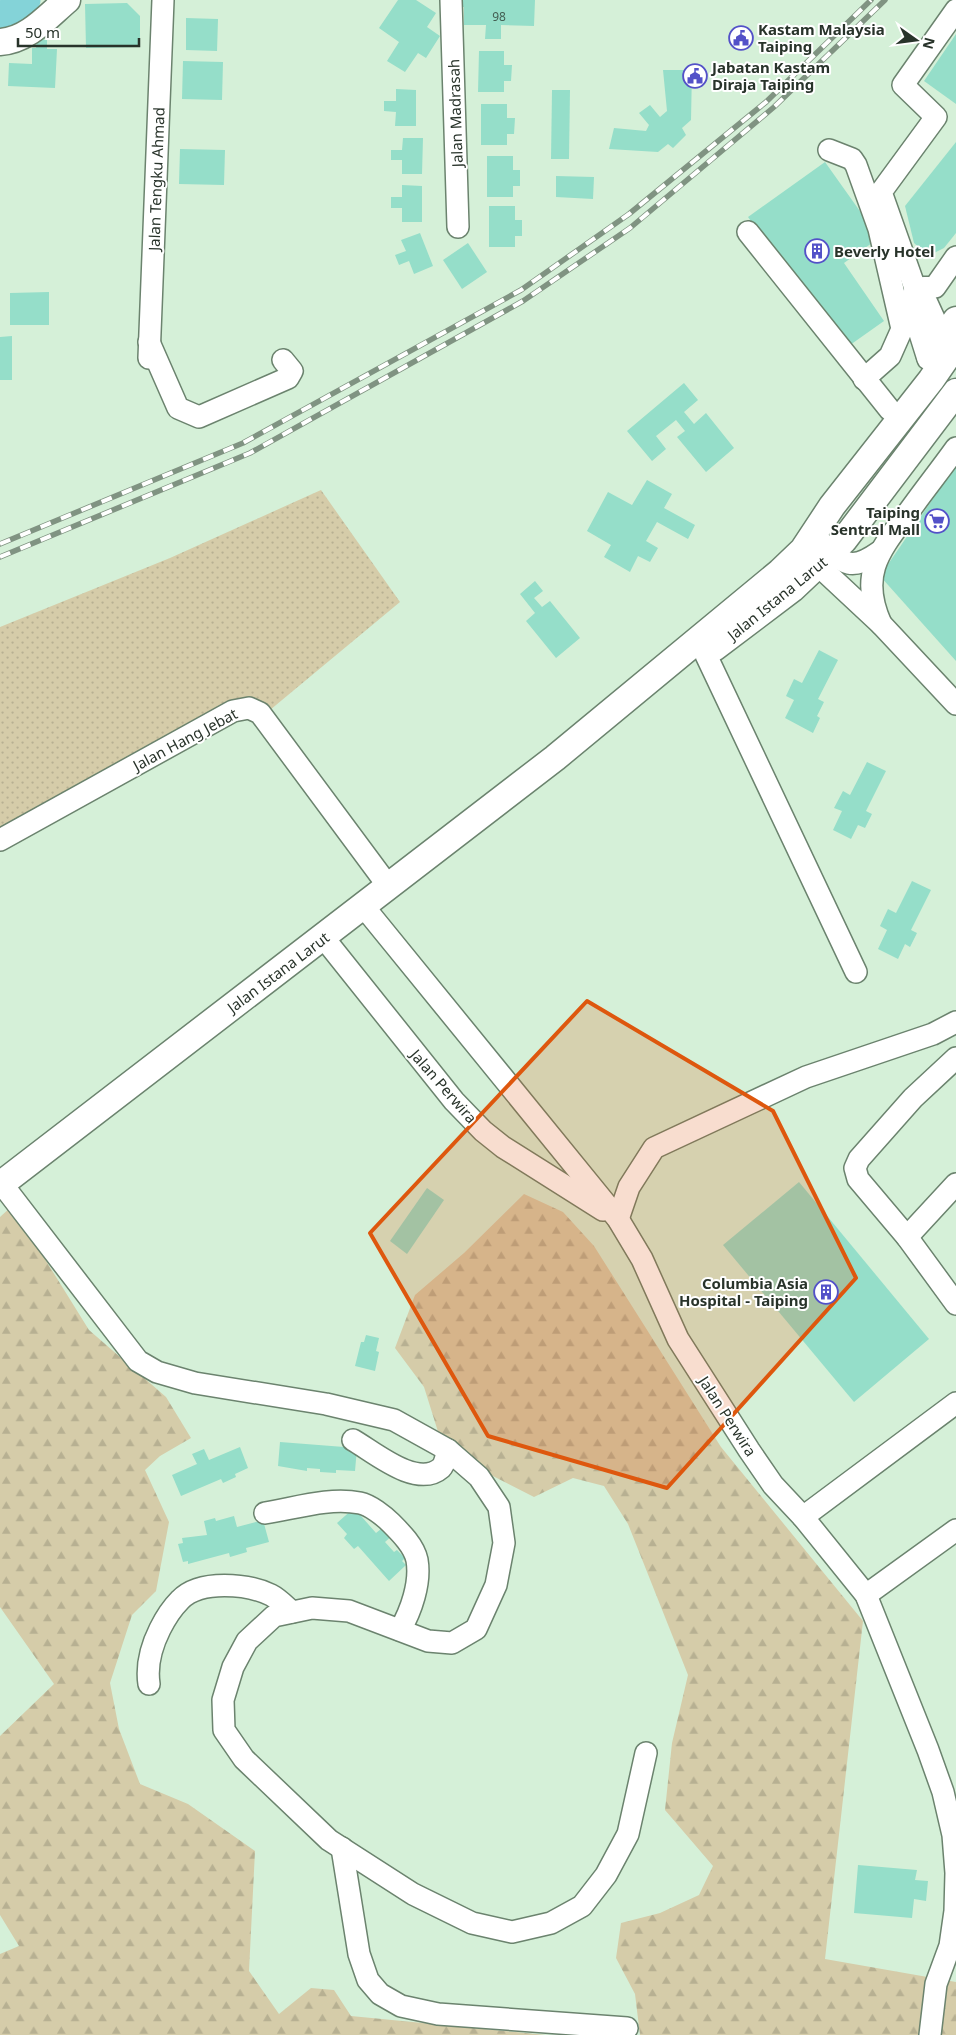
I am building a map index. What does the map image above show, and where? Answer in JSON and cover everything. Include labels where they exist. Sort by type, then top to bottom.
[{"type":"main road","points":[[1,42],[26,34],[67,0]]},
{"type":"main road","name":"Jalan Istana Larut","points":[[556,758],[706,655],[792,589],[816,551],[846,472],[890,410],[943,348]]},
{"type":"main road","name":"Jalan Istana Larut","points":[[832,506],[943,348]]},
{"type":"main road","name":"Jalan Istana Larut","points":[[1,1185],[556,758],[780,572],[816,551],[844,540],[956,392]]},
{"type":"street","name":"Jalan Tengku Ahmad","points":[[163,0],[149,350],[178,408],[199,417],[288,378],[292,371],[283,360]]},
{"type":"street","name":"Jalan Madrasah","points":[[451,0],[458,227]]},
{"type":"street","points":[[943,348],[912,308],[915,288],[881,192],[936,117],[903,85],[956,10]]},
{"type":"street","points":[[829,150],[852,159],[856,165],[879,229],[902,330],[890,356],[864,378]]},
{"type":"street","points":[[748,232],[890,410]]},
{"type":"street","points":[[915,288],[935,286],[956,257]]},
{"type":"street","points":[[816,551],[847,564],[859,564],[879,552],[956,448]]},
{"type":"street","points":[[816,551],[956,704]]},
{"type":"street","points":[[879,552],[872,582],[875,610],[881,624]]},
{"type":"street","points":[[706,655],[856,972]]},
{"type":"street","name":"Jalan Hang Jebat","points":[[0,840],[233,711],[249,708],[260,713],[389,887]]},
{"type":"street","name":"Jalan Perwira","points":[[364,907],[618,1219],[642,1259],[678,1339],[749,1450],[773,1485],[803,1517],[866,1594],[943,1792],[953,1835],[956,1873],[955,1911],[950,1946],[935,1991],[930,2035]]},
{"type":"street","name":"Jalan Perwira","points":[[324,937],[454,1101],[483,1131],[503,1147],[618,1219]]},
{"type":"street","points":[[618,1219],[629,1187],[654,1148],[806,1077],[933,1034],[956,1022]]},
{"type":"street","points":[[956,1058],[913,1098],[859,1159],[855,1168],[858,1179],[907,1237],[956,1304]]},
{"type":"street","points":[[907,1237],[956,1184]]},
{"type":"street","points":[[1,1185],[138,1361],[157,1372],[195,1383],[326,1404],[394,1420],[448,1450],[479,1478],[499,1507],[504,1543],[496,1585],[476,1629],[452,1643],[428,1641],[349,1610],[312,1608],[274,1616],[247,1641],[233,1666],[223,1700],[224,1730],[244,1759],[329,1840],[413,1894],[472,1923],[512,1932],[551,1923],[582,1906],[606,1875],[628,1834],[646,1753]]},
{"type":"street","points":[[803,1517],[956,1403]]},
{"type":"street","points":[[353,1440],[386,1461],[416,1474],[431,1474],[442,1467],[448,1450]]},
{"type":"street","points":[[265,1513],[334,1500],[362,1503],[384,1516],[405,1537],[417,1560],[416,1588],[409,1614],[400,1630]]},
{"type":"street","points":[[866,1594],[956,1530]]},
{"type":"street","points":[[149,1684],[148,1672],[152,1646],[164,1621],[181,1598],[206,1587],[227,1585],[256,1589],[273,1596],[292,1612]]},
{"type":"street","points":[[342,1848],[359,1954],[368,1980],[380,1994],[401,2006],[438,2014],[627,2028]]},
{"type":"highlighted area","points":[[587,1001],[773,1111],[856,1278],[667,1488],[488,1436],[370,1233]]},
{"type":"green space","points":[[321,490],[400,602],[270,710],[261,701],[238,702],[0,837],[0,627],[170,558]]},
{"type":"green space","points":[[524,1194],[563,1212],[594,1246],[721,1447],[863,1621],[825,1959],[956,1982],[956,2035],[640,2035],[635,1994],[616,1958],[621,1923],[660,1913],[699,1895],[713,1866],[665,1810],[672,1743],[688,1675],[628,1524],[604,1486],[573,1478],[534,1497],[487,1473],[440,1438],[424,1387],[395,1348],[415,1295],[464,1253]]},
{"type":"green space","points":[[12,1206],[89,1330],[166,1397],[191,1438],[160,1456],[145,1470],[169,1522],[156,1591],[132,1615],[110,1683],[119,1729],[140,1784],[188,1804],[255,1851],[249,1971],[279,2014],[311,1988],[334,1990],[351,2016],[546,2035],[0,2035],[0,1954],[19,1946],[0,1915],[0,1736],[54,1684],[0,1607],[0,1217]]},
{"type":"building","points":[[398,0],[416,0],[436,13],[427,27],[440,36],[426,58],[418,53],[405,72],[387,61],[399,42],[379,28]]},
{"type":"building","points":[[454,0],[535,0],[534,26],[501,25],[501,39],[485,39],[486,25],[464,25],[464,7],[454,7]]},
{"type":"building","points":[[127,3],[140,16],[140,47],[86,48],[85,4]]},
{"type":"building","points":[[186,18],[218,19],[217,51],[186,50]]},
{"type":"building","points":[[956,34],[956,104],[924,81]]},
{"type":"building","points":[[37,39],[47,40],[47,49],[57,49],[55,88],[8,86],[9,63],[32,64],[32,48],[36,48]]},
{"type":"building","points":[[479,51],[504,51],[504,65],[512,65],[511,81],[504,81],[504,92],[478,92]]},
{"type":"building","points":[[183,61],[223,62],[222,100],[182,99]]},
{"type":"building","points":[[663,70],[692,70],[691,120],[682,128],[686,135],[673,148],[668,144],[658,152],[609,149],[614,128],[646,131],[649,125],[639,113],[650,105],[660,117],[667,111]]},
{"type":"building","points":[[396,89],[416,90],[416,126],[395,126],[396,112],[384,111],[384,101],[396,101]]},
{"type":"building","points":[[552,90],[570,90],[569,159],[551,159]]},
{"type":"building","points":[[481,104],[507,104],[507,118],[515,118],[514,134],[507,134],[507,145],[481,145]]},
{"type":"building","points":[[403,138],[423,138],[422,174],[402,174],[402,160],[391,160],[391,150],[402,150]]},
{"type":"building","points":[[956,142],[956,233],[944,248],[934,253],[924,252],[914,243],[905,206]]},
{"type":"building","points":[[180,149],[225,150],[224,185],[179,184]]},
{"type":"building","points":[[487,156],[513,156],[513,170],[520,170],[520,186],[513,186],[513,197],[487,197]]},
{"type":"building","name":"Beverly Hotel","points":[[825,162],[879,238],[844,263],[884,321],[843,350],[748,217]]},
{"type":"building","points":[[556,176],[594,177],[593,199],[556,197]]},
{"type":"building","points":[[402,185],[422,186],[422,222],[402,222],[402,208],[391,208],[391,197],[402,197]]},
{"type":"building","points":[[489,206],[515,206],[515,220],[522,220],[522,236],[515,236],[515,247],[489,247]]},
{"type":"building","points":[[420,233],[433,266],[414,274],[409,261],[399,265],[395,255],[406,251],[401,240]]},
{"type":"building","points":[[468,243],[487,272],[462,289],[443,260]]},
{"type":"building","points":[[49,292],[49,325],[10,325],[10,293]]},
{"type":"building","points":[[12,336],[12,380],[0,380],[0,337]]},
{"type":"building","points":[[684,383],[698,400],[684,412],[694,424],[706,413],[734,448],[706,472],[677,437],[685,431],[676,420],[656,436],[666,449],[652,461],[627,431]]},
{"type":"building","name":"Taiping Sentral Mall","points":[[956,465],[956,661],[880,576]]},
{"type":"building","points":[[647,480],[672,494],[664,508],[695,525],[688,539],[657,522],[646,541],[658,548],[650,562],[638,556],[630,572],[604,557],[611,545],[587,531],[608,492],[632,505]]},
{"type":"building","points":[[535,581],[543,591],[534,598],[542,607],[550,601],[580,638],[556,658],[526,621],[535,613],[520,594]]},
{"type":"building","points":[[819,650],[838,660],[818,699],[824,702],[817,716],[820,718],[813,733],[785,718],[794,700],[786,696],[794,679],[802,683]]},
{"type":"building","points":[[867,762],[886,771],[866,811],[872,814],[865,828],[858,825],[851,839],[833,830],[842,811],[834,808],[843,791],[850,795]]},
{"type":"building","points":[[912,881],[931,890],[911,930],[917,933],[910,947],[905,944],[898,959],[878,949],[887,930],[880,926],[888,909],[896,913]]},
{"type":"building","name":"Columbia Asia Hospital - Taiping","points":[[799,1182],[929,1339],[854,1402],[723,1245]]},
{"type":"building","points":[[427,1188],[444,1200],[407,1254],[390,1241]]},
{"type":"building","points":[[366,1335],[379,1338],[376,1351],[379,1352],[375,1371],[355,1366],[361,1342],[364,1342]]},
{"type":"building","points":[[280,1442],[357,1448],[355,1471],[336,1470],[336,1473],[320,1472],[320,1469],[307,1468],[307,1471],[278,1466]]},
{"type":"building","points":[[240,1447],[248,1468],[235,1474],[236,1477],[223,1483],[221,1479],[181,1496],[172,1475],[197,1464],[192,1454],[204,1449],[209,1460]]},
{"type":"building","points":[[354,1508],[376,1533],[386,1525],[394,1534],[385,1542],[394,1552],[397,1550],[405,1558],[402,1561],[406,1565],[389,1581],[358,1546],[354,1549],[344,1538],[347,1534],[337,1523]]},
{"type":"building","points":[[234,1516],[237,1527],[263,1520],[269,1542],[246,1548],[247,1552],[230,1557],[229,1553],[188,1564],[188,1561],[183,1562],[178,1544],[183,1543],[182,1538],[207,1535],[204,1521],[215,1518],[216,1521]]},
{"type":"building","points":[[858,1865],[917,1870],[915,1880],[928,1881],[926,1901],[914,1899],[912,1918],[854,1913]]},
{"type":"waterway","points":[[0,18],[26,0]]},
{"type":"railway","points":[[0,544],[243,443],[521,290],[629,214],[766,102],[871,0]]},
{"type":"railway","points":[[0,557],[250,453],[523,301],[630,228],[774,107],[885,0]]},
{"type":"place","name":"Kastam Malaysia Taiping","points":[[741,38]]},
{"type":"place","name":"Jabatan Kastam Diraja Taiping","points":[[695,76]]},
{"type":"place","name":"Beverly Hotel","points":[[817,251]]},
{"type":"place","name":"Taiping Sentral Mall","points":[[937,521]]},
{"type":"place","name":"Columbia Asia Hospital - Taiping","points":[[826,1292]]}]
